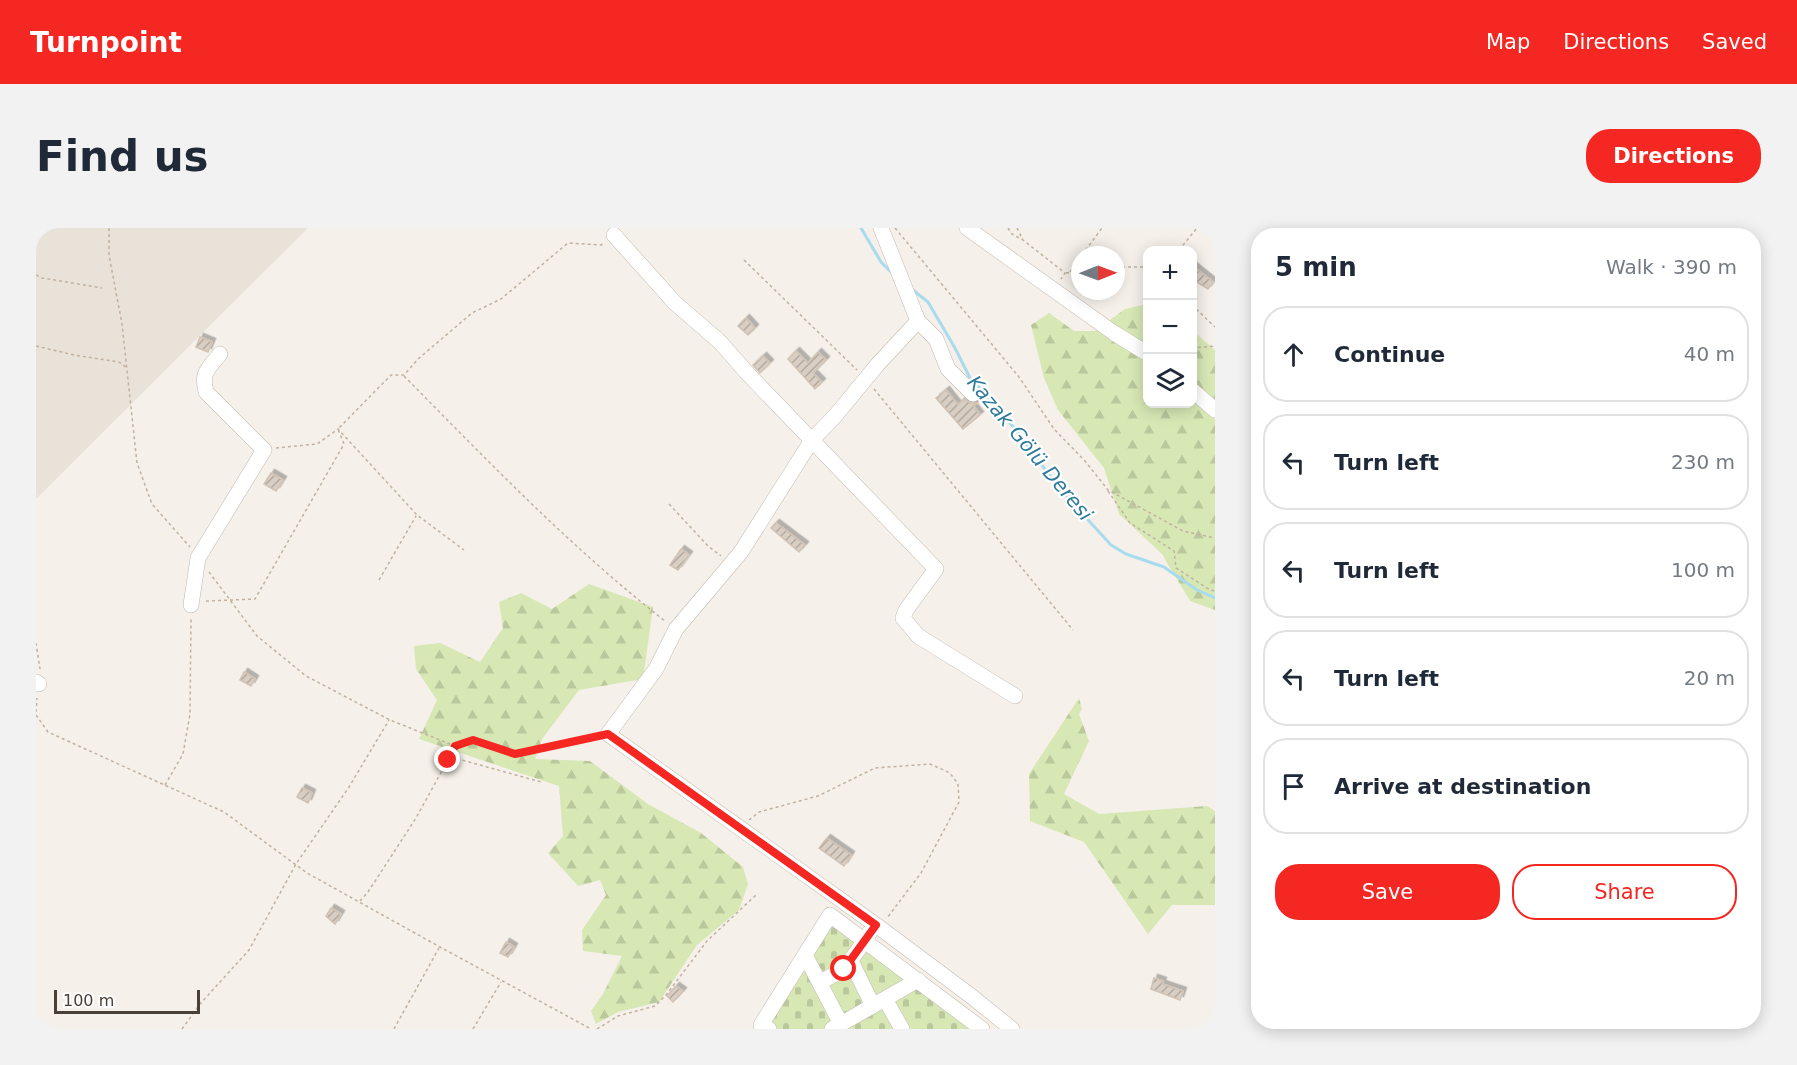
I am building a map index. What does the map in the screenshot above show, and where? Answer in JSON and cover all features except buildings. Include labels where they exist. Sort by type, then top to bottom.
[{"type":"street","points":[[881,228],[918,321],[936,339],[948,369],[973,394]]},
{"type":"street","points":[[967,228],[1114,333],[1143,351]]},
{"type":"street","points":[[614,235],[675,303],[720,342],[936,569],[906,610],[903,618],[918,636],[1015,696]]},
{"type":"street","points":[[918,321],[812,440],[732,564],[676,629],[656,669],[608,734],[878,927],[1012,1029]]},
{"type":"street","points":[[191,605],[198,558],[264,450],[206,392],[204,373],[220,354]]},
{"type":"street","points":[[1197,394],[1215,410]]},
{"type":"street","points":[[769,1029],[761,1025],[830,915],[981,1029]]},
{"type":"street","points":[[819,981],[844,969],[865,940],[878,927]]},
{"type":"street","points":[[805,955],[845,1025],[918,980]]},
{"type":"street","points":[[850,961],[879,1002],[902,1029]]},
{"type":"path","points":[[109,228],[109,255],[122,324],[137,463],[143,483],[152,504],[232,601],[256,636],[306,676],[390,720],[455,746],[473,740],[515,754],[608,734]]},
{"type":"path","points":[[895,228],[1019,377],[1054,429],[1085,461],[1130,523],[1174,551],[1176,568],[1215,591]]},
{"type":"path","points":[[1008,228],[1012,234],[1065,273]]},
{"type":"path","points":[[1017,228],[1023,240]]},
{"type":"path","points":[[1089,246],[1102,228]]},
{"type":"path","points":[[1182,246],[1197,228]]},
{"type":"path","points":[[404,375],[418,359],[472,313],[501,299],[568,243],[601,245],[614,235]]},
{"type":"path","points":[[744,260],[866,379],[1073,630]]},
{"type":"path","points":[[1125,267],[1143,267]]},
{"type":"path","points":[[1054,289],[1065,273],[1070,272]]},
{"type":"path","points":[[36,275],[102,288]]},
{"type":"path","points":[[1197,310],[1215,327]]},
{"type":"path","points":[[36,346],[119,362],[127,368]]},
{"type":"path","points":[[1197,348],[1215,346]]},
{"type":"path","points":[[264,450],[317,444],[338,429],[391,375],[404,375],[520,495],[615,582],[676,629]]},
{"type":"path","points":[[338,429],[417,515],[464,550]]},
{"type":"path","points":[[165,785],[183,754],[190,714],[191,605],[201,600],[255,599],[344,444],[338,429]]},
{"type":"path","points":[[1108,490],[1184,531],[1215,538]]},
{"type":"path","points":[[669,504],[708,546],[732,564]]},
{"type":"path","points":[[380,580],[417,515]]},
{"type":"path","points":[[36,715],[48,732],[224,812],[307,873],[591,1029]]},
{"type":"path","points":[[182,1029],[200,1004],[249,950],[296,864],[349,787],[390,720]]},
{"type":"path","points":[[359,902],[368,892],[416,818],[455,746]]},
{"type":"path","points":[[450,756],[541,782]]},
{"type":"path","points":[[739,828],[759,812],[818,796],[875,768],[930,764],[950,773],[958,784],[959,802],[921,873],[878,927]]},
{"type":"path","points":[[597,1029],[618,1016],[655,1006],[707,941],[756,896]]},
{"type":"path","points":[[394,1029],[440,948]]},
{"type":"path","points":[[473,1029],[501,981]]},
{"type":"shaded area","points":[[36,228],[308,228],[36,499]]},
{"type":"green space","points":[[1143,305],[1143,408],[1197,408],[1197,334],[1215,350],[1215,610],[1190,601],[1162,554],[1119,514],[1104,468],[1058,410],[1044,378],[1031,325],[1049,313],[1074,331],[1095,331],[1125,309]]},
{"type":"green space","points":[[589,584],[653,607],[643,679],[579,690],[542,739],[535,759],[590,761],[648,804],[701,833],[743,867],[748,884],[739,910],[697,945],[659,1002],[618,1012],[596,1024],[591,1011],[603,994],[622,956],[583,951],[582,930],[606,895],[600,880],[578,886],[548,853],[563,836],[559,786],[419,739],[437,700],[416,669],[414,646],[440,643],[480,662],[503,628],[499,602],[521,593],[552,609]]},
{"type":"green space","points":[[1079,698],[1082,709],[1079,714],[1089,741],[1064,794],[1099,814],[1207,806],[1215,811],[1215,905],[1172,905],[1148,934],[1084,842],[1030,821],[1029,774]]},
{"type":"green space","points":[[827,906],[968,1008],[989,1029],[757,1029],[753,1027]]},
{"type":"waterway","name":"Kazak Gölü Deresi","points":[[861,228],[881,262],[894,275]]},
{"type":"waterway","name":"Kazak Gölü Deresi","points":[[913,290],[928,302],[970,378],[1015,429],[1059,488],[1111,545],[1126,554],[1164,567],[1197,590],[1215,598]]},
{"type":"route","points":[[448,760],[455,746],[473,740],[515,754],[608,734],[876,925],[844,969]]}]
